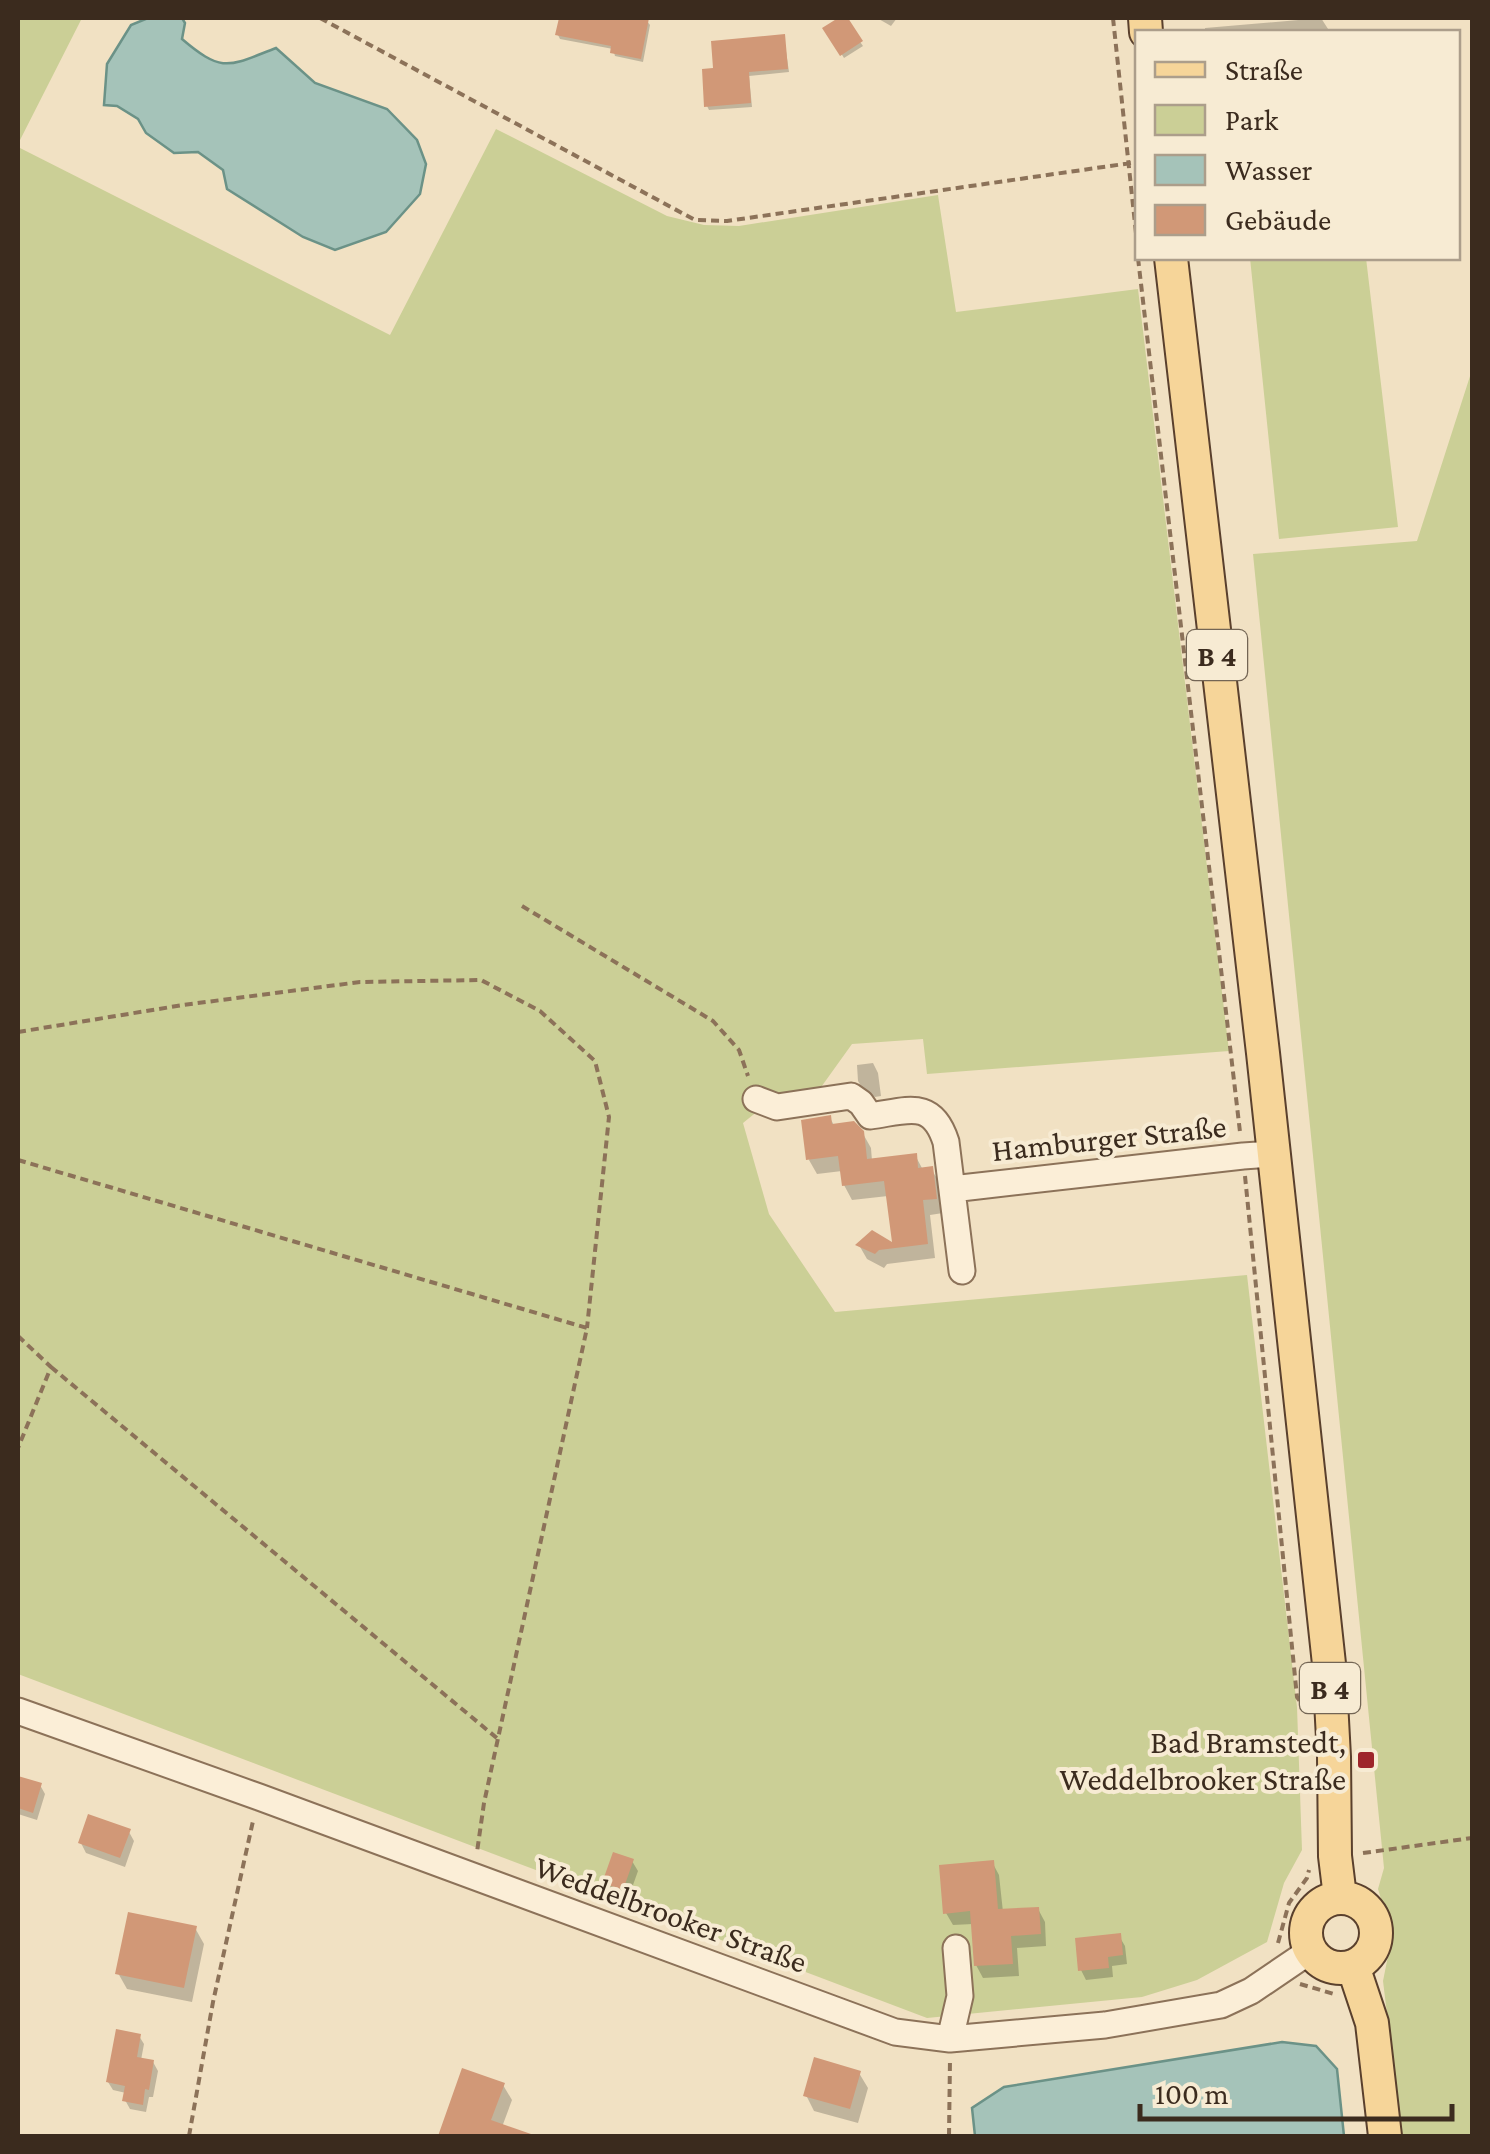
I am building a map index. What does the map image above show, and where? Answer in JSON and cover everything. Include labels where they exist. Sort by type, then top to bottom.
[{"type":"main road","name":"B 4","points":[[1171,260],[1258,1155],[1329,1664],[1334,1757],[1323,1860],[1340,1898]]},
{"type":"main road","points":[[1340,1898],[1361,1903],[1375,1921],[1377,1932],[1370,1952],[1353,1966],[1332,1967],[1297,1960],[1312,1914],[1319,1905],[1340,1898]]},
{"type":"main road","points":[[1353,1966],[1372,2023],[1385,2136]]},
{"type":"street","points":[[756,1100],[777,1107],[851,1096],[870,1116],[914,1110],[929,1113],[940,1124],[946,1142],[962,1270]]},
{"type":"street","name":"Hamburger Straße","points":[[952,1188],[1258,1155]]},
{"type":"street","name":"Weddelbrooker Straße","points":[[18,1711],[895,2032],[950,2039],[1105,2025],[1221,2006],[1297,1960]]},
{"type":"street","points":[[950,2039],[960,1996],[956,1948]]},
{"type":"path","points":[[320,18],[695,220],[727,221],[1135,163]]},
{"type":"path","points":[[1114,18],[1135,230]]},
{"type":"path","points":[[1139,260],[1258,1155],[1297,1697],[1307,1713]]},
{"type":"path","points":[[522,906],[714,1021],[739,1050],[756,1100]]},
{"type":"path","points":[[18,1032],[360,982],[481,980],[540,1011],[595,1061],[609,1117],[587,1328],[484,1803],[474,1876]]},
{"type":"path","points":[[18,1160],[587,1328]]},
{"type":"path","points":[[18,1336],[498,1738]]},
{"type":"path","points":[[18,1448],[51,1367]]},
{"type":"path","points":[[189,2136],[213,2002],[259,1797]]},
{"type":"path","points":[[1336,1995],[1303,1986],[1297,1960],[1276,1951],[1289,1903],[1307,1878],[1323,1860],[1472,1838]]},
{"type":"path","points":[[949,2136],[950,2039]]},
{"type":"green space","points":[[18,18],[82,18],[18,144]]},
{"type":"green space","points":[[496,129],[667,216],[704,225],[739,226],[938,195],[956,312],[1138,289],[1229,1051],[927,1074],[923,1039],[852,1044],[819,1090],[774,1098],[743,1123],[769,1214],[835,1312],[1247,1275],[1297,1707],[1302,1850],[1284,1883],[1267,1942],[1197,1980],[1142,1997],[927,2018],[18,1674],[18,147],[390,335]]},
{"type":"green space","points":[[1250,260],[1366,260],[1398,527],[1279,539]]},
{"type":"green space","points":[[1472,370],[1472,2136],[1402,2136],[1383,1981],[1392,1936],[1378,1889],[1384,1868],[1253,554],[1417,541]]},
{"type":"water","points":[[148,18],[182,18],[182,39],[217,62],[236,62],[276,48],[315,83],[387,109],[417,140],[426,164],[420,194],[386,232],[335,250],[303,237],[227,189],[223,170],[198,152],[174,153],[146,133],[138,119],[117,106],[104,105],[107,64],[131,25]]},
{"type":"water","points":[[1282,2042],[1316,2046],[1337,2069],[1344,2136],[975,2136],[972,2108],[1004,2087]]},
{"type":"building","points":[[559,18],[649,18],[641,59],[610,53],[611,46],[555,35]]},
{"type":"building","points":[[838,18],[848,18],[863,41],[840,56],[822,28]]},
{"type":"building","points":[[785,34],[788,69],[749,72],[751,103],[704,107],[702,69],[713,68],[711,41]]},
{"type":"building","points":[[831,1115],[832,1124],[854,1121],[864,1131],[867,1159],[917,1153],[918,1168],[933,1166],[937,1199],[923,1200],[928,1244],[879,1250],[875,1254],[855,1245],[872,1230],[892,1242],[884,1181],[842,1186],[838,1156],[806,1160],[801,1120]]},
{"type":"building","points":[[18,1776],[42,1783],[33,1813],[18,1808]]},
{"type":"building","points":[[88,1814],[131,1829],[120,1858],[78,1843]]},
{"type":"building","points":[[613,1852],[634,1859],[623,1890],[602,1883]]},
{"type":"building","points":[[994,1860],[998,1909],[1039,1907],[1041,1934],[1011,1936],[1013,1964],[974,1966],[970,1911],[943,1914],[939,1865]]},
{"type":"building","points":[[128,1912],[197,1926],[184,1988],[115,1974]]},
{"type":"building","points":[[1121,1933],[1123,1955],[1108,1957],[1109,1968],[1078,1971],[1075,1938]]},
{"type":"building","points":[[116,2029],[141,2034],[137,2057],[154,2060],[143,2105],[122,2101],[125,2086],[106,2082]]},
{"type":"building","points":[[814,2057],[861,2071],[850,2109],[803,2096]]},
{"type":"building","points":[[462,2068],[505,2083],[491,2120],[531,2136],[438,2136]]},
{"type":"place","name":"Bad Bramstedt, Weddelbrooker Straße","points":[[1366,1760]]}]
